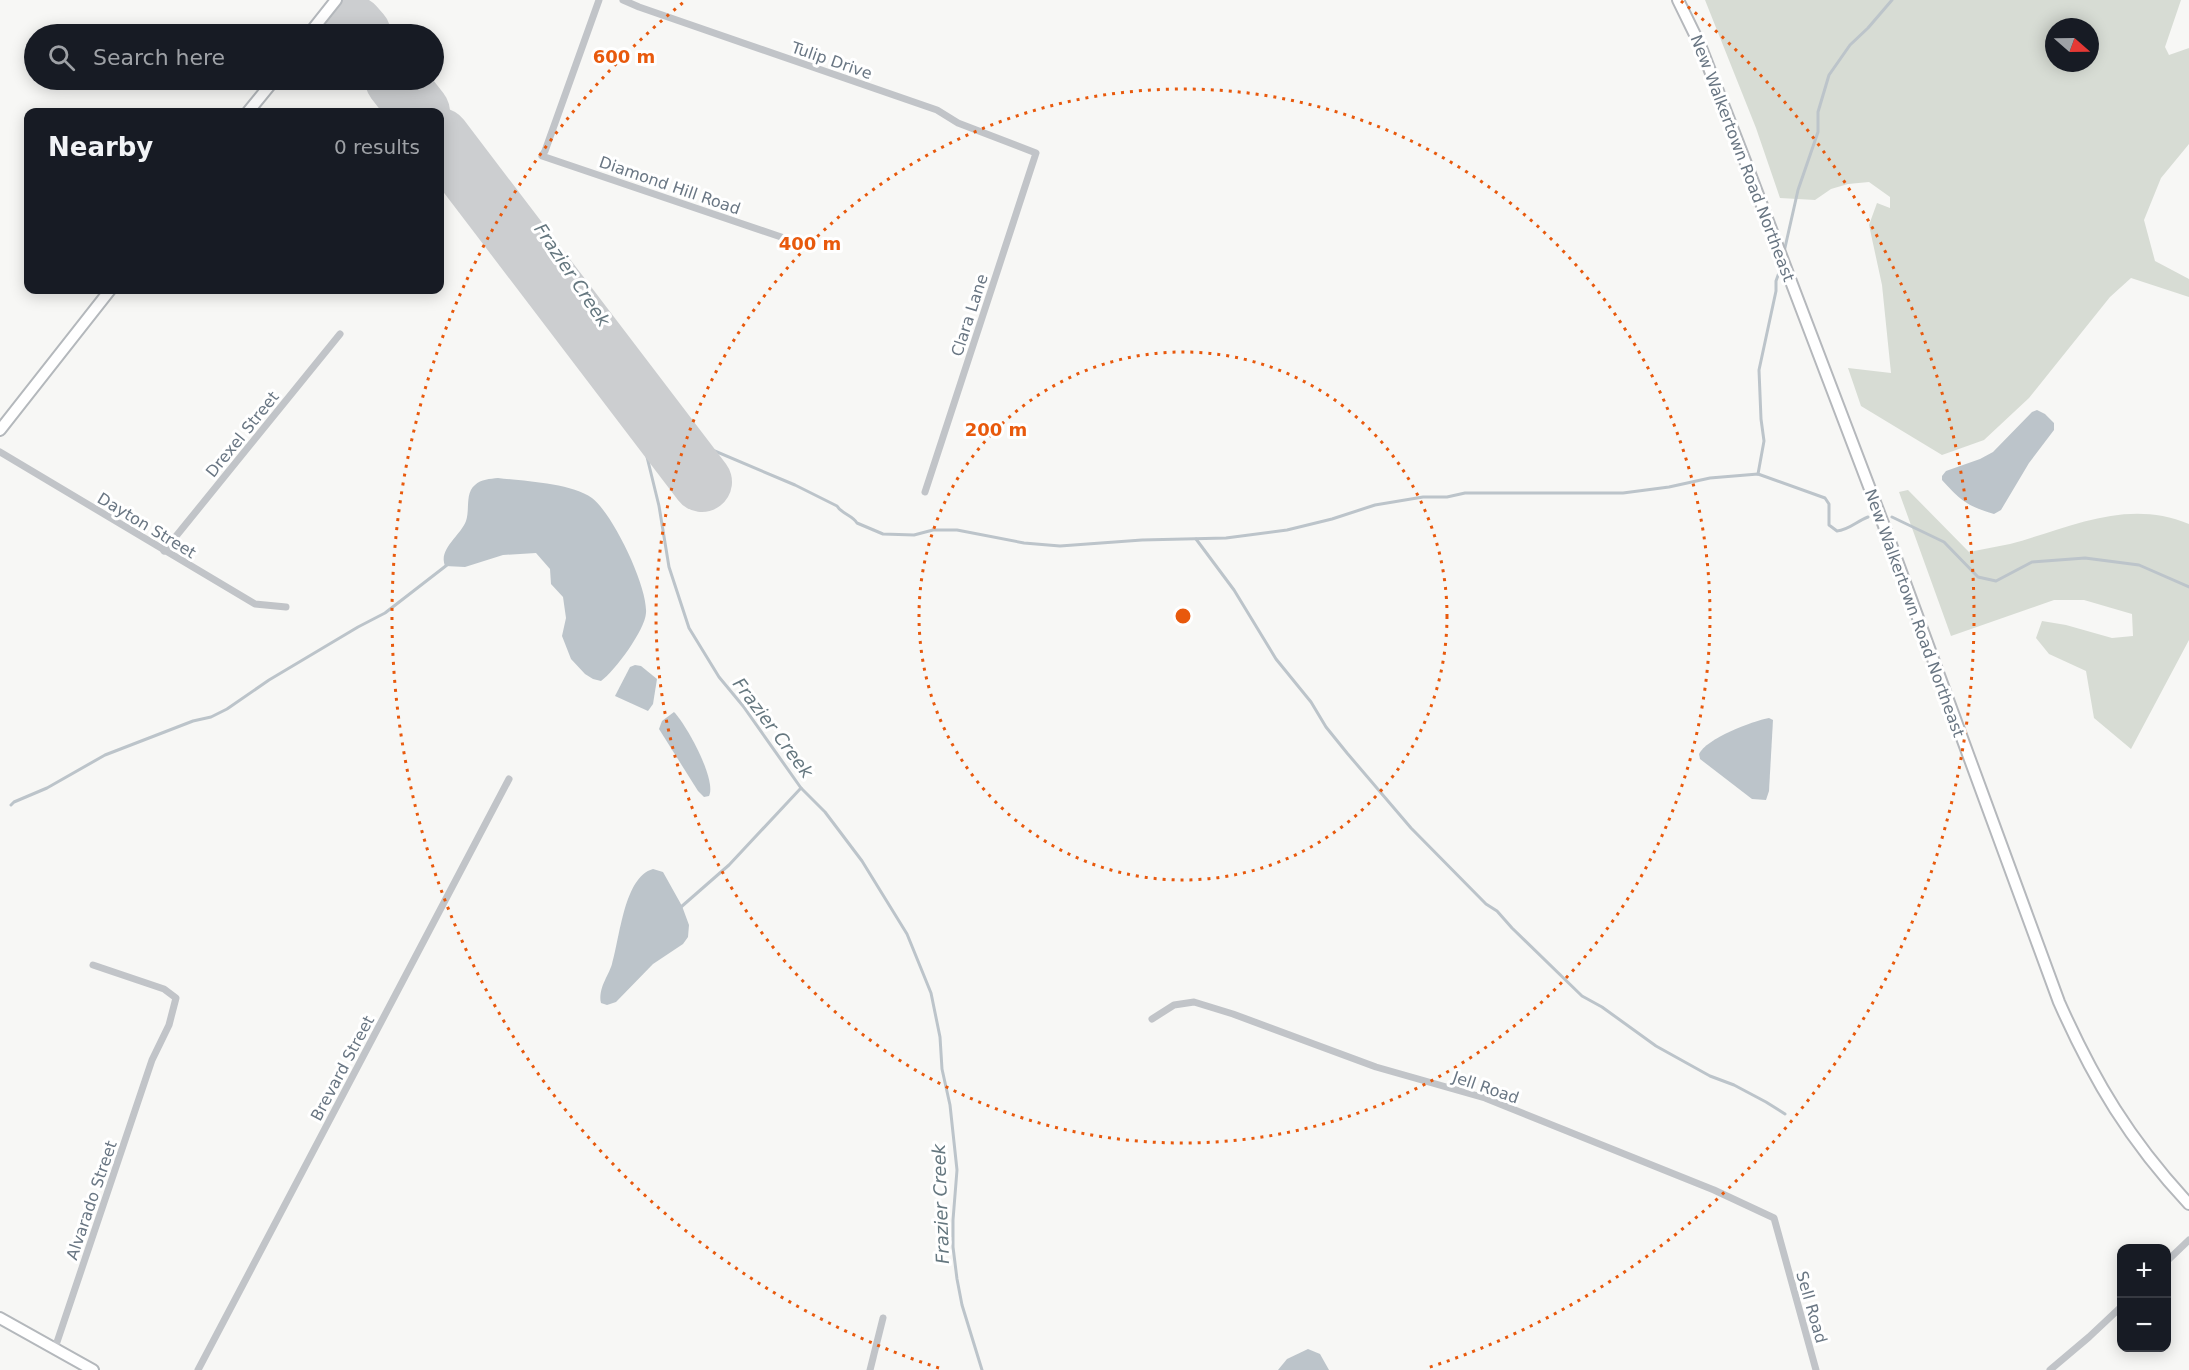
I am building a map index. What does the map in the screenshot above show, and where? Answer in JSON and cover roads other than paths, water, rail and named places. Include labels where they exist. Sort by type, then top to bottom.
[{"type":"main road","points":[[317,24],[336,0]]},
{"type":"main road","name":"New Walkertown Road Northeast","points":[[1678,0],[1700,45],[1759,197],[1889,539],[2059,1002],[2086,1061],[2111,1105],[2139,1147],[2189,1204]]},
{"type":"main road","points":[[251,108],[266,90]]},
{"type":"main road","points":[[0,430],[107,294]]},
{"type":"main road","points":[[0,1317],[93,1370]]},
{"type":"street","name":"Diamond Hill Road","points":[[599,0],[542,156],[790,240]]},
{"type":"street","name":"Tulip Drive","points":[[623,0],[937,110],[958,123],[1030,151]]},
{"type":"street","name":"Clara Lane","points":[[925,492],[1036,153],[1030,151]]},
{"type":"street","name":"Drexel Street","points":[[164,551],[340,334]]},
{"type":"street","name":"Dayton Street","points":[[0,452],[255,604],[286,607]]},
{"type":"street","name":"Brevard Street","points":[[198,1370],[509,779]]},
{"type":"street","name":"Alvarado Street","points":[[55,1348],[152,1060],[169,1025],[176,998],[164,989],[93,965]]},
{"type":"street","name":"Jell Road","points":[[1152,1019],[1174,1005],[1194,1002],[1233,1014],[1376,1067],[1485,1098],[1714,1190],[1774,1218],[1782,1251]]},
{"type":"street","points":[[2171,1257],[2189,1240]]},
{"type":"street","name":"Sell Road","points":[[1782,1251],[1816,1370]]},
{"type":"street","points":[[2050,1370],[2082,1344],[2117,1310]]},
{"type":"street","points":[[870,1370],[883,1318]]},
{"type":"waterway","name":"Frazier Creek","points":[[350,0],[360,24]]},
{"type":"waterway","points":[[1784,252],[1798,190],[1818,132],[1818,112],[1829,75],[1850,45],[1892,0]]},
{"type":"waterway","name":"Frazier Creek","points":[[395,90],[410,108]]},
{"type":"waterway","name":"Frazier Creek","points":[[444,143],[505,204],[553,266],[583,318],[608,353],[630,393],[637,416],[659,506],[669,567],[689,628],[719,677],[743,706],[801,788],[825,812],[862,861],[907,934],[931,993],[940,1037],[942,1069],[950,1105],[957,1170],[953,1220],[953,1247],[957,1279],[962,1305],[982,1370]]},
{"type":"waterway","points":[[1758,474],[1764,441],[1759,370],[1776,291],[1776,281],[1781,267]]},
{"type":"waterway","points":[[637,416],[795,485],[837,506],[857,523],[883,534],[914,535],[933,530],[957,530],[1024,543],[1060,546],[1142,540],[1226,538],[1287,530],[1375,505],[1423,497],[1447,497],[1465,493],[1623,493],[1669,487],[1710,478],[1758,474],[1825,498],[1829,504],[1829,525],[1837,531],[1868,517]]},
{"type":"waterway","points":[[1892,517],[1944,542],[1978,577],[1996,581],[2032,562],[2085,558],[2139,565],[2189,587]]},
{"type":"waterway","points":[[1196,539],[1234,590],[1276,659],[1311,702],[1326,727],[1411,828],[1486,904],[1497,911],[1582,996],[1602,1007],[1656,1046],[1710,1076],[1734,1085],[1785,1114]]},
{"type":"waterway","points":[[11,805],[47,788],[105,755],[193,721],[211,717],[227,709],[269,680],[385,613],[447,565]]},
{"type":"waterway","points":[[681,907],[729,865],[801,788]]}]
